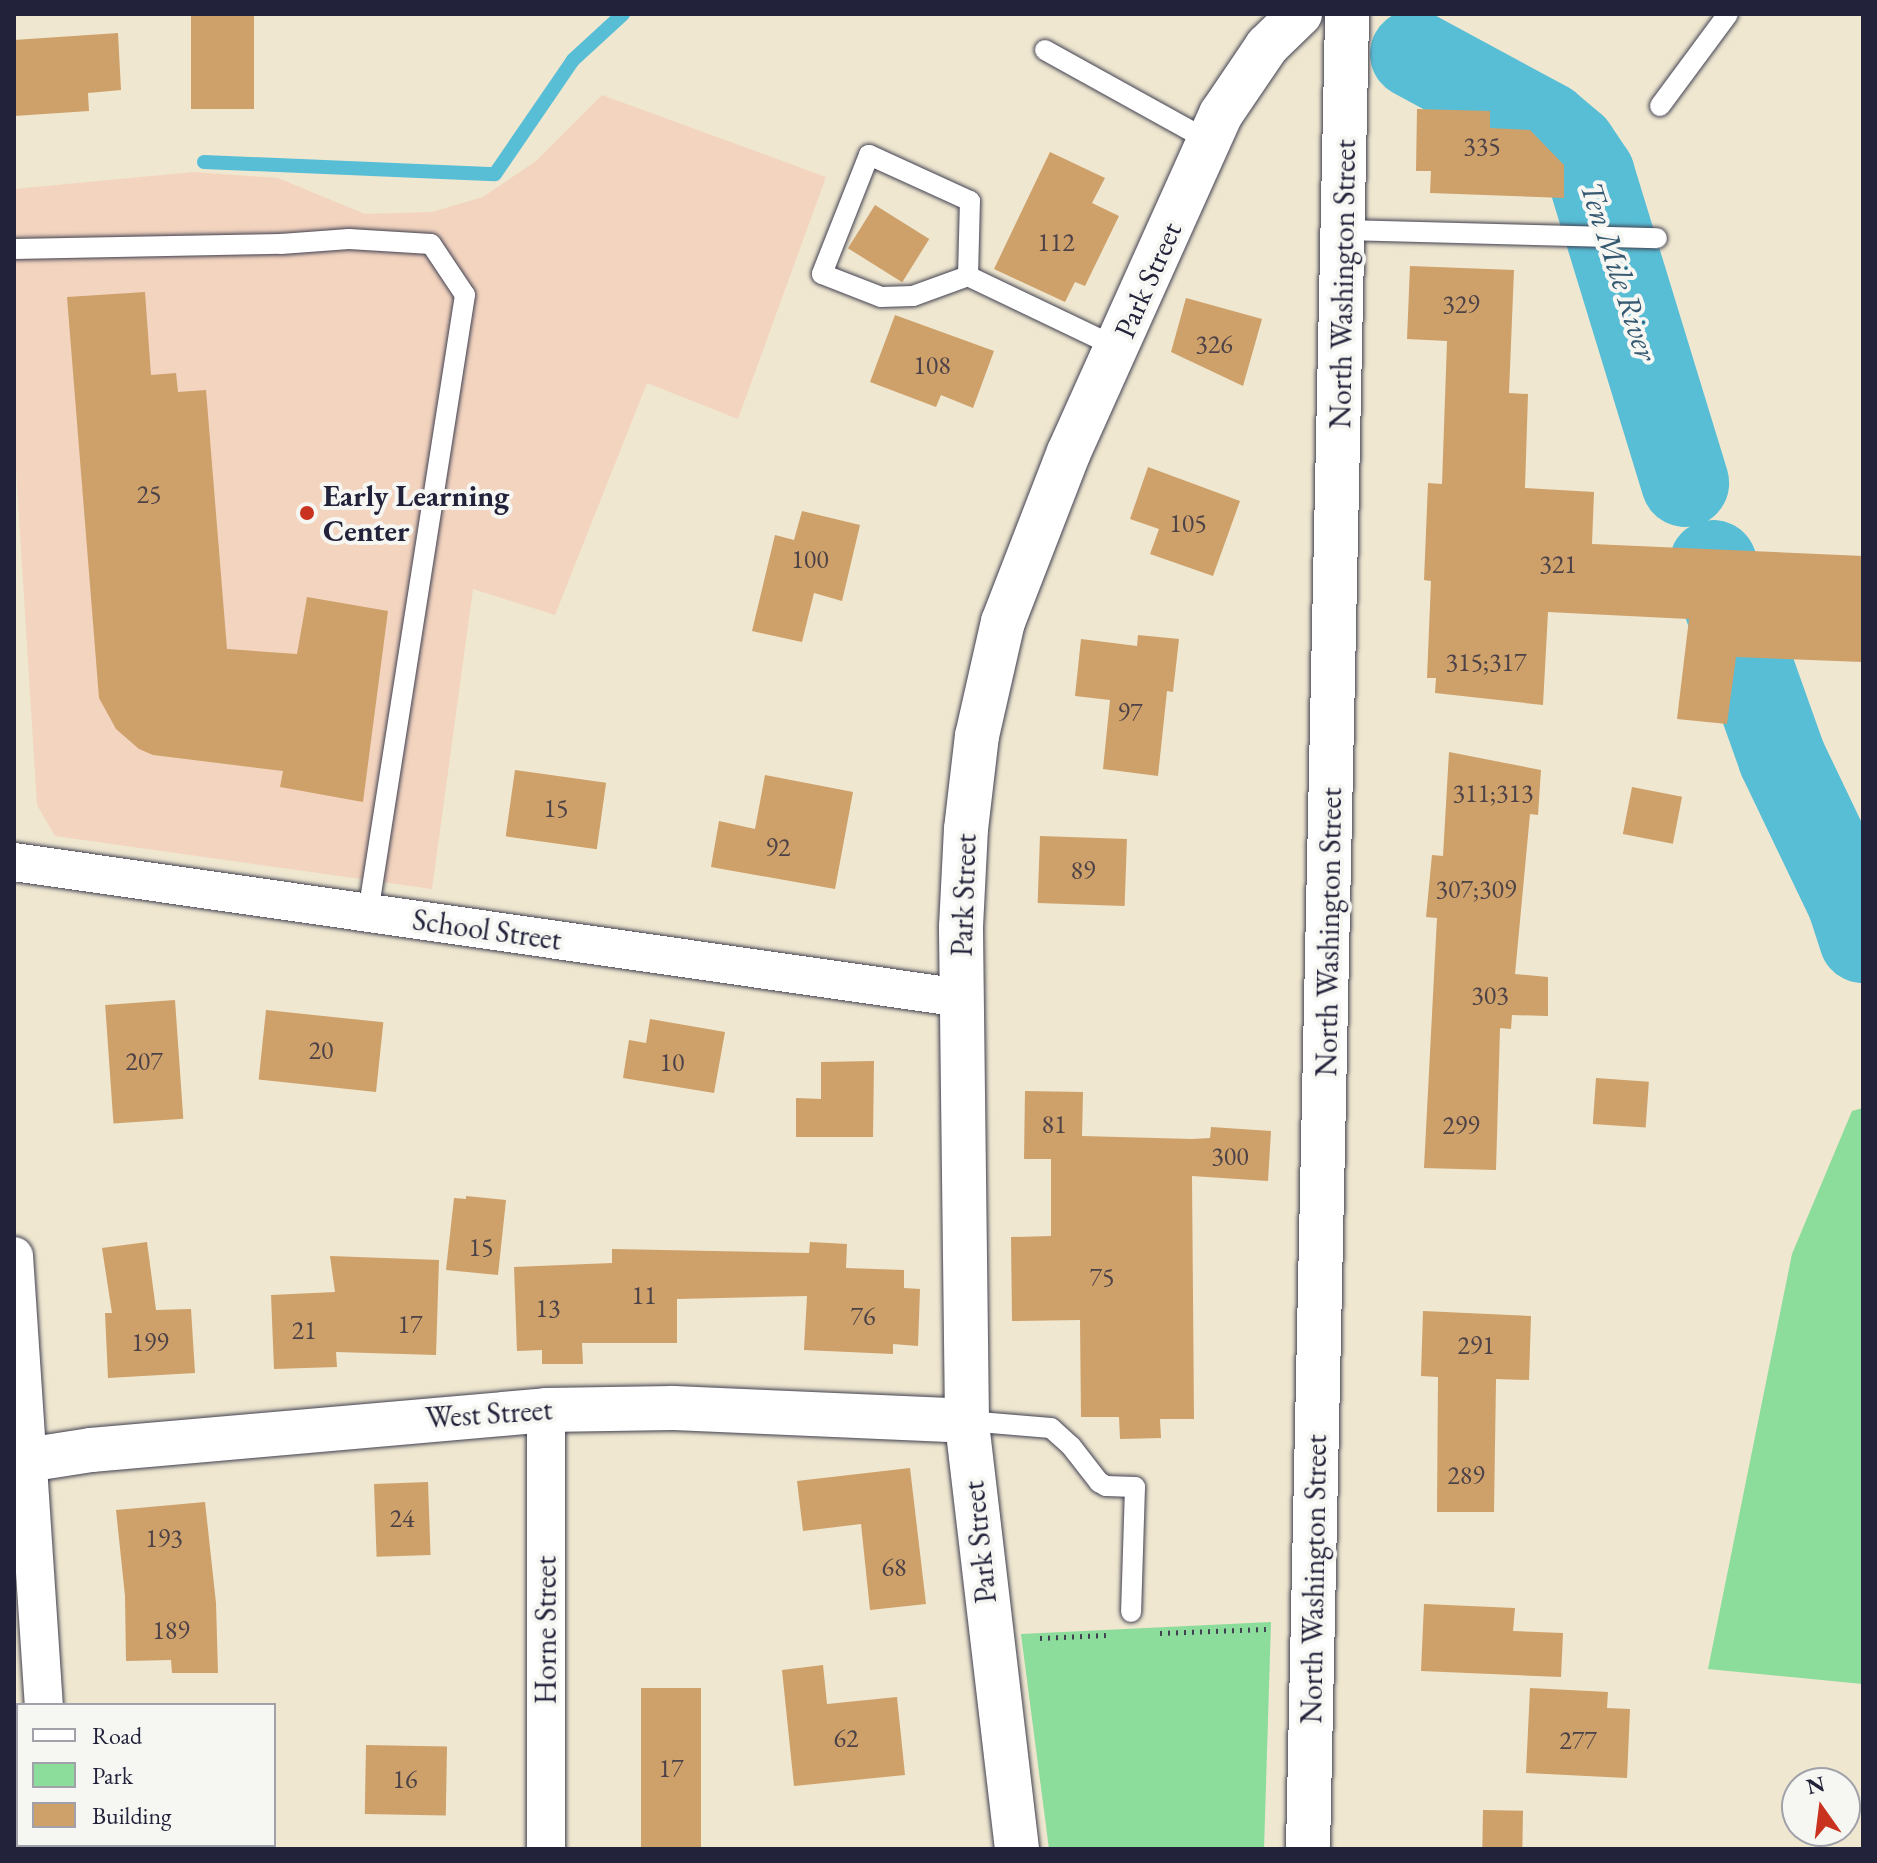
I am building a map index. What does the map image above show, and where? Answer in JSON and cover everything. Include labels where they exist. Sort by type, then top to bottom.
[{"type":"street","name":"Park Street","points":[[1017,1849],[967,1421],[961,998],[966,829],[977,736],[994,654],[1047,503],[1209,141],[1243,78],[1267,46],[1300,14]]},
{"type":"street","name":"North Washington Street","points":[[1308,1849],[1345,230],[1347,14]]},
{"type":"street","name":"School Street","points":[[14,862],[961,998]]},
{"type":"street","points":[[14,1256],[20,1461],[44,1703]]},
{"type":"street","name":"West Street","points":[[20,1461],[384,1422],[546,1410],[673,1408],[967,1421]]},
{"type":"street","name":"Horne Street","points":[[546,1410],[546,1849]]},
{"type":"lane","points":[[1660,106],[1728,14]]},
{"type":"lane","points":[[1045,50],[1209,141]]},
{"type":"lane","points":[[968,276],[970,201],[869,155],[822,274],[881,297],[913,296],[968,276],[1118,348]]},
{"type":"lane","points":[[1345,230],[1657,238]]},
{"type":"lane","points":[[14,249],[281,244],[349,239],[431,244],[465,295],[368,913]]},
{"type":"lane","points":[[967,1421],[1051,1428],[1071,1446],[1099,1482],[1106,1486],[1135,1487],[1131,1612]]},
{"type":"path","points":[[1246,1629],[1271,1629]]},
{"type":"shaded area","name":"Early Learning Center","points":[[602,95],[826,177],[738,419],[647,383],[555,615],[473,589],[432,889],[55,836],[37,805],[14,437],[14,189],[193,172],[278,178],[365,214],[432,212],[483,197],[536,161]]},
{"type":"green space","points":[[1863,1108],[1863,1684],[1708,1669],[1792,1254],[1852,1111]]},
{"type":"green space","points":[[1271,1622],[1264,1849],[1049,1849],[1021,1634]]},
{"type":"building","points":[[191,14],[254,14],[254,109],[191,109]]},
{"type":"building","points":[[118,33],[121,90],[88,93],[89,111],[14,116],[14,40]]},
{"type":"building","points":[[1417,109],[1490,111],[1490,128],[1530,130],[1564,165],[1564,198],[1430,193],[1431,171],[1416,171]]},
{"type":"building","points":[[1050,152],[1105,178],[1092,203],[1119,216],[1085,286],[1075,282],[1065,302],[994,269]]},
{"type":"building","points":[[875,205],[929,239],[902,282],[848,248]]},
{"type":"building","points":[[1410,266],[1514,270],[1509,393],[1528,394],[1525,488],[1594,492],[1592,544],[1863,556],[1863,662],[1736,657],[1727,724],[1677,719],[1689,619],[1548,612],[1543,705],[1435,693],[1436,678],[1427,678],[1431,581],[1424,580],[1428,483],[1442,484],[1447,341],[1407,339]]},
{"type":"building","points":[[145,292],[151,375],[176,373],[178,392],[206,390],[227,649],[297,654],[307,597],[388,611],[363,802],[280,787],[283,771],[153,755],[139,749],[116,729],[99,698],[67,297]]},
{"type":"building","points":[[1186,298],[1262,319],[1243,386],[1171,352]]},
{"type":"building","points":[[895,315],[994,351],[973,408],[941,395],[936,407],[870,382]]},
{"type":"building","points":[[1148,467],[1240,501],[1213,576],[1150,554],[1159,529],[1130,519]]},
{"type":"building","points":[[802,511],[860,525],[842,601],[814,593],[802,642],[752,631],[775,535],[794,540]]},
{"type":"building","points":[[1138,635],[1179,639],[1173,692],[1167,691],[1158,776],[1103,769],[1110,700],[1075,696],[1081,639],[1137,646]]},
{"type":"building","points":[[1449,752],[1541,770],[1538,815],[1530,814],[1515,974],[1548,977],[1548,1016],[1512,1015],[1511,1029],[1500,1028],[1496,1170],[1424,1168],[1437,918],[1426,917],[1432,855],[1443,856]]},
{"type":"building","points":[[515,770],[606,783],[597,849],[506,836]]},
{"type":"building","points":[[765,775],[853,792],[835,889],[711,867],[719,821],[755,829]]},
{"type":"building","points":[[1632,787],[1682,797],[1673,844],[1623,834]]},
{"type":"building","points":[[1040,836],[1127,839],[1125,906],[1038,903]]},
{"type":"building","points":[[175,1000],[183,1119],[113,1124],[105,1005]]},
{"type":"building","points":[[266,1010],[383,1022],[376,1092],[259,1080]]},
{"type":"building","points":[[650,1019],[725,1032],[714,1093],[623,1078],[629,1040],[646,1043]]},
{"type":"building","points":[[874,1061],[873,1137],[796,1137],[796,1098],[821,1099],[821,1062]]},
{"type":"building","points":[[1596,1078],[1649,1082],[1646,1128],[1593,1124]]},
{"type":"building","points":[[1025,1091],[1083,1092],[1082,1136],[1192,1139],[1210,1138],[1211,1127],[1271,1131],[1268,1181],[1192,1176],[1194,1419],[1160,1419],[1161,1438],[1120,1439],[1119,1417],[1081,1417],[1080,1320],[1012,1321],[1011,1237],[1051,1236],[1051,1159],[1024,1159]]},
{"type":"building","points":[[466,1196],[506,1200],[498,1275],[446,1270],[454,1198],[466,1199]]},
{"type":"building","points":[[147,1242],[156,1310],[191,1309],[195,1373],[108,1378],[105,1313],[112,1313],[102,1248]]},
{"type":"building","points":[[810,1242],[847,1244],[846,1268],[904,1270],[904,1288],[920,1289],[918,1346],[893,1344],[893,1354],[804,1350],[807,1296],[677,1299],[677,1343],[582,1343],[583,1364],[542,1364],[542,1350],[517,1351],[514,1267],[612,1263],[612,1249],[809,1253]]},
{"type":"building","points":[[330,1256],[439,1260],[436,1355],[336,1352],[337,1367],[274,1369],[271,1295],[335,1292]]},
{"type":"building","points":[[1423,1311],[1531,1316],[1529,1380],[1496,1379],[1494,1512],[1437,1512],[1438,1377],[1421,1376]]},
{"type":"building","points":[[910,1468],[926,1604],[870,1610],[861,1524],[803,1531],[797,1481]]},
{"type":"building","points":[[428,1482],[431,1555],[377,1557],[374,1484]]},
{"type":"building","points":[[205,1502],[216,1603],[218,1673],[172,1673],[171,1660],[126,1661],[125,1596],[116,1510]]},
{"type":"building","points":[[1424,1604],[1515,1608],[1513,1631],[1563,1633],[1561,1677],[1421,1671]]},
{"type":"building","points":[[823,1665],[827,1704],[897,1697],[905,1775],[794,1786],[782,1670]]},
{"type":"building","points":[[641,1688],[701,1688],[701,1849],[641,1849]]},
{"type":"building","points":[[1530,1688],[1608,1692],[1607,1708],[1630,1709],[1627,1778],[1526,1773]]},
{"type":"building","points":[[366,1745],[447,1746],[446,1815],[365,1814]]},
{"type":"building","points":[[1483,1810],[1523,1811],[1522,1849],[1482,1849]]},
{"type":"waterway","points":[[204,162],[495,174],[573,60],[623,14]]},
{"type":"waterway","name":"Ten Mile River","points":[[1414,54],[1547,126],[1573,148],[1591,175],[1685,483]]},
{"type":"waterway","name":"Ten Mile River","points":[[1713,564],[1782,758],[1851,902],[1863,939]]},
{"type":"place","name":"Early Learning Center","points":[[307,513]]}]
